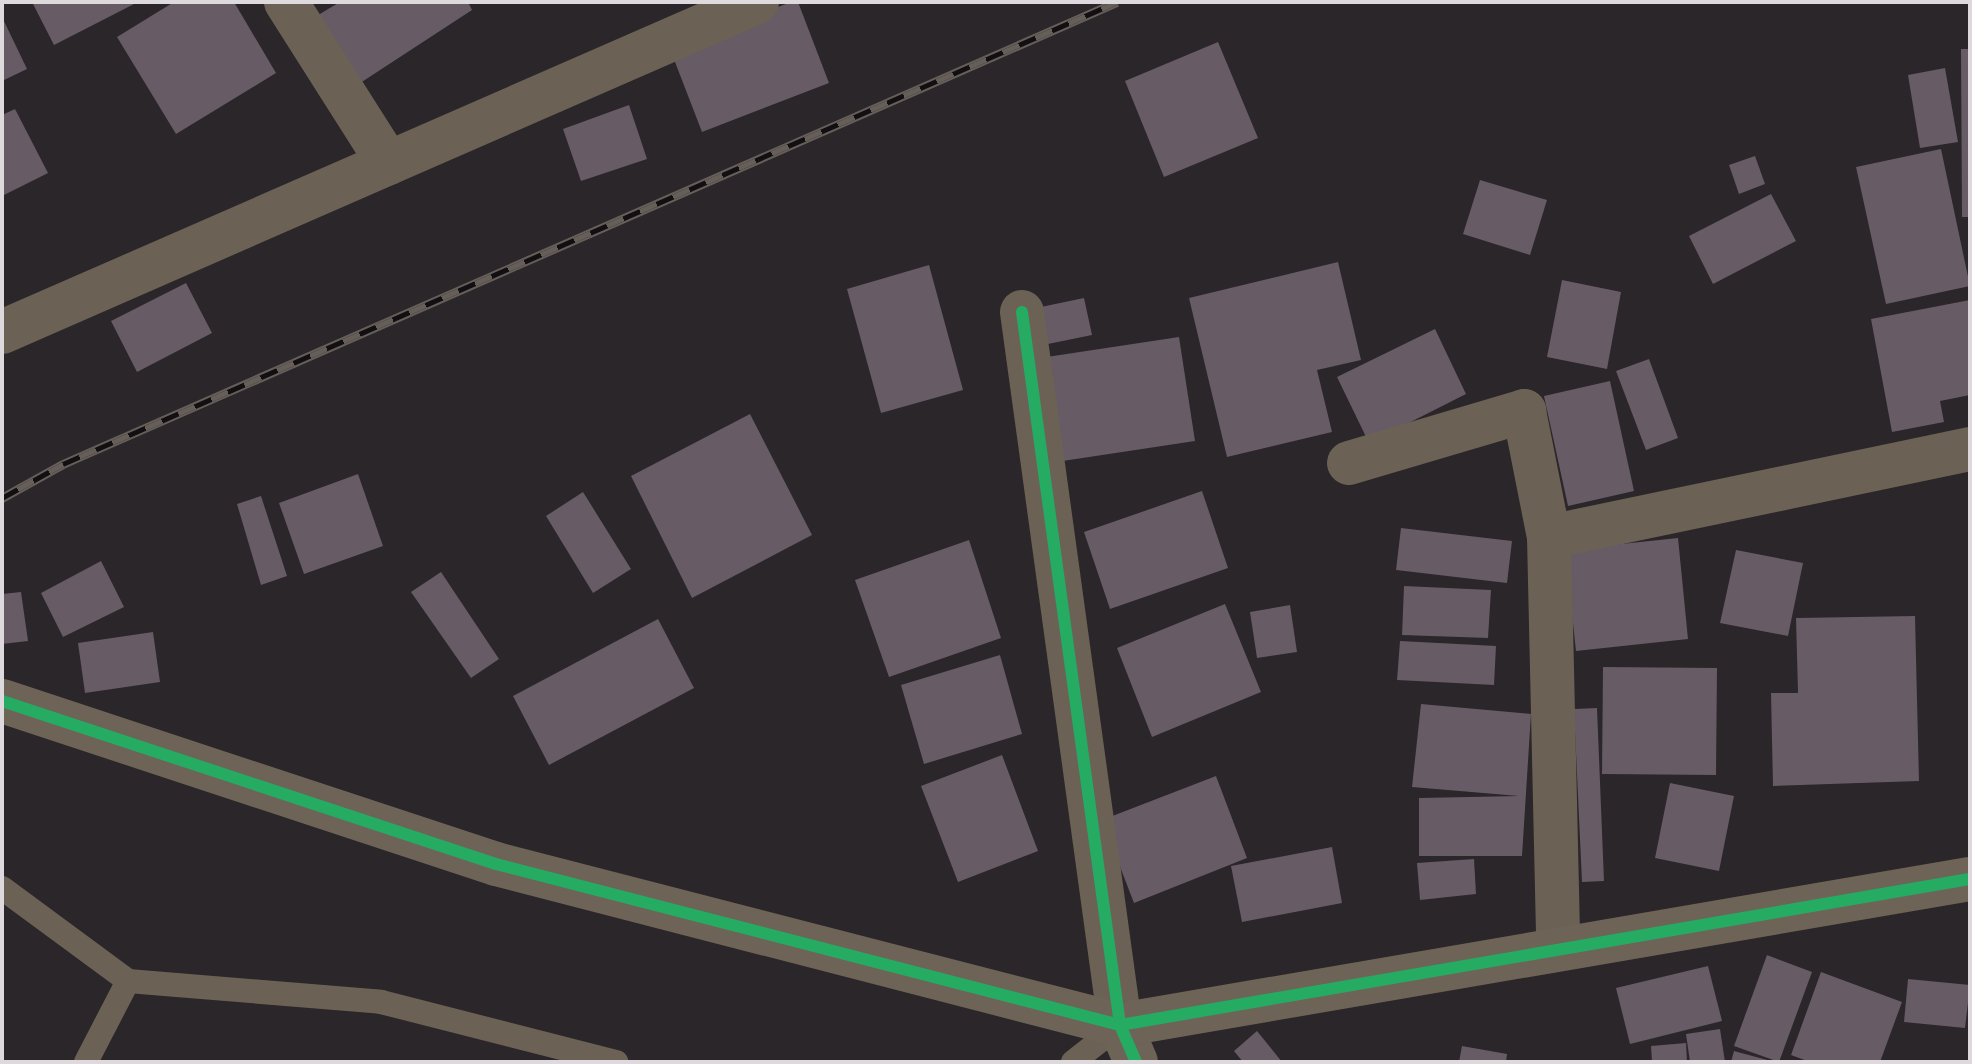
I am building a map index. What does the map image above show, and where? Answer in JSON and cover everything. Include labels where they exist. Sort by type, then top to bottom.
[{"type":"street","points":[[286,2],[388,163]]},
{"type":"street","points":[[2,332],[757,2]]},
{"type":"street","points":[[1022,312],[1128,1044]]},
{"type":"street","points":[[1349,463],[1524,411],[1549,537],[1558,949]]},
{"type":"street","points":[[1549,537],[1970,449]]},
{"type":"street","points":[[2,701],[496,864],[1128,1044],[1558,949],[1970,879]]},
{"type":"lane","points":[[2,888],[128,981],[381,1002],[616,1062]]},
{"type":"lane","points":[[86,1062],[128,981]]},
{"type":"lane","points":[[1073,1062],[1128,1044]]},
{"type":"building","points":[[32,2],[138,2],[54,45]]},
{"type":"building","points":[[174,2],[234,2],[276,73],[176,134],[117,37]]},
{"type":"building","points":[[340,2],[468,2],[472,10],[351,89],[308,21]]},
{"type":"building","points":[[791,2],[798,2],[829,83],[702,132],[670,49]]},
{"type":"building","points":[[2,17],[27,69],[2,81]]},
{"type":"building","points":[[1218,42],[1258,138],[1164,177],[1125,81]]},
{"type":"building","points":[[1961,49],[1970,49],[1970,217],[1962,217]]},
{"type":"building","points":[[1945,68],[1958,142],[1920,148],[1908,75]]},
{"type":"building","points":[[629,105],[647,159],[581,181],[563,129]]},
{"type":"building","points":[[15,109],[48,173],[2,196],[2,115]]},
{"type":"building","points":[[1941,149],[1970,286],[1886,304],[1856,167]]},
{"type":"building","points":[[1755,156],[1765,184],[1739,194],[1729,165]]},
{"type":"building","points":[[1480,180],[1547,200],[1530,255],[1463,234]]},
{"type":"building","points":[[1771,194],[1796,241],[1713,284],[1689,236]]},
{"type":"building","points":[[1338,262],[1361,360],[1317,370],[1332,432],[1227,457],[1189,298]]},
{"type":"building","points":[[929,265],[963,390],[881,413],[847,289]]},
{"type":"building","points":[[1562,280],[1621,292],[1607,369],[1547,357]]},
{"type":"building","points":[[186,283],[212,333],[137,372],[111,321]]},
{"type":"building","points":[[1084,298],[1092,335],[1043,345],[1036,308]]},
{"type":"building","points":[[1970,300],[1970,395],[1940,401],[1944,422],[1892,432],[1871,319]]},
{"type":"building","points":[[1435,329],[1466,394],[1369,443],[1337,377]]},
{"type":"building","points":[[1179,337],[1195,441],[1056,462],[1040,358]]},
{"type":"building","points":[[1649,359],[1678,438],[1646,450],[1616,371]]},
{"type":"building","points":[[1610,381],[1634,491],[1568,506],[1544,396]]},
{"type":"building","points":[[750,414],[812,535],[692,598],[631,476]]},
{"type":"building","points":[[358,474],[383,546],[304,574],[279,503]]},
{"type":"building","points":[[1202,491],[1228,568],[1110,609],[1084,532]]},
{"type":"building","points":[[583,492],[631,569],[593,593],[546,516]]},
{"type":"building","points":[[261,496],[287,576],[261,585],[237,504]]},
{"type":"building","points":[[1401,528],[1512,541],[1507,583],[1396,570]]},
{"type":"building","points":[[1678,538],[1688,639],[1576,651],[1565,550]]},
{"type":"building","points":[[969,540],[1001,638],[889,677],[855,580]]},
{"type":"building","points":[[1736,550],[1803,563],[1788,636],[1720,623]]},
{"type":"building","points":[[101,561],[124,607],[63,637],[41,593]]},
{"type":"building","points":[[441,572],[499,659],[471,678],[411,592]]},
{"type":"building","points":[[1404,586],[1491,590],[1488,638],[1402,635]]},
{"type":"building","points":[[21,592],[28,641],[2,644],[2,594]]},
{"type":"building","points":[[1225,604],[1261,692],[1152,737],[1117,648]]},
{"type":"building","points":[[1290,605],[1297,652],[1257,658],[1250,612]]},
{"type":"building","points":[[1915,616],[1919,781],[1773,786],[1771,693],[1798,693],[1796,618]]},
{"type":"building","points":[[658,619],[694,688],[549,765],[513,696]]},
{"type":"building","points":[[153,632],[160,682],[85,693],[78,643]]},
{"type":"building","points":[[1400,641],[1496,646],[1494,685],[1397,680]]},
{"type":"building","points":[[1000,655],[1022,734],[924,764],[901,685]]},
{"type":"building","points":[[1603,667],[1717,668],[1716,775],[1602,774]]},
{"type":"building","points":[[1421,704],[1531,714],[1522,856],[1419,856],[1419,798],[1519,796],[1412,787]]},
{"type":"building","points":[[1597,708],[1604,881],[1582,882],[1574,709]]},
{"type":"building","points":[[1002,755],[1038,851],[958,882],[921,786]]},
{"type":"building","points":[[1216,776],[1247,858],[1134,903],[1102,820]]},
{"type":"building","points":[[1670,783],[1734,796],[1719,871],[1655,858]]},
{"type":"building","points":[[1332,847],[1342,903],[1242,922],[1231,866]]},
{"type":"building","points":[[1474,859],[1476,894],[1420,900],[1417,863]]},
{"type":"building","points":[[1767,955],[1812,972],[1779,1062],[1734,1046]]},
{"type":"building","points":[[1708,966],[1722,1021],[1630,1044],[1616,988]]},
{"type":"building","points":[[1821,972],[1902,1002],[1880,1062],[1810,1062],[1791,1055]]},
{"type":"building","points":[[1908,979],[1970,985],[1965,1028],[1904,1022]]},
{"type":"building","points":[[1720,1029],[1725,1062],[1690,1062],[1686,1034]]},
{"type":"building","points":[[1257,1031],[1282,1062],[1243,1062],[1234,1051]]},
{"type":"building","points":[[1686,1043],[1687,1062],[1652,1062],[1651,1046]]},
{"type":"building","points":[[1462,1046],[1507,1054],[1506,1062],[1459,1062]]},
{"type":"building","points":[[1734,1051],[1771,1061],[1771,1062],[1731,1062]]},
{"type":"railway","points":[[2,498],[63,464],[1117,2]]},
{"type":"cycle path","points":[[1022,312],[1120,1025],[1970,879]]},
{"type":"cycle path","points":[[2,701],[496,864],[1120,1025],[1136,1062]]}]
